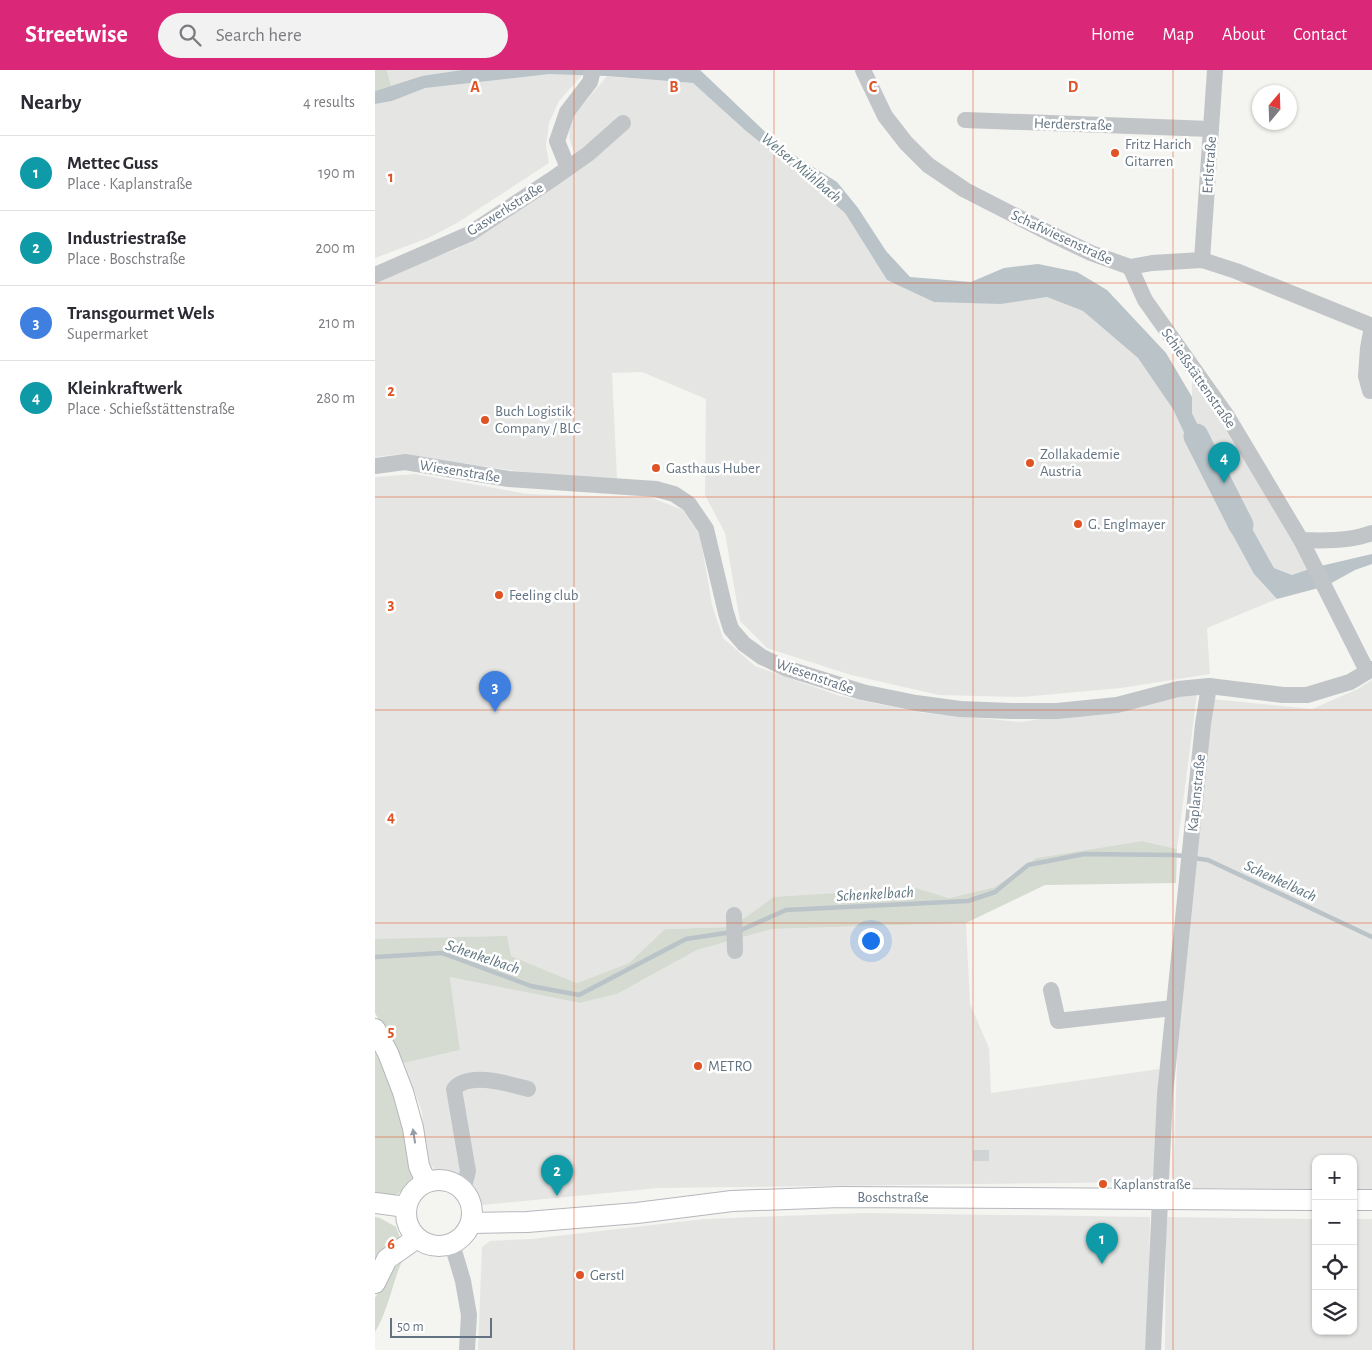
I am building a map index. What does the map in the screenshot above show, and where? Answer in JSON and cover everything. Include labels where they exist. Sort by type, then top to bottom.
[{"type":"main road","points":[[375,1029],[388,1053],[403,1092],[413,1128],[419,1166],[426,1182]]},
{"type":"main road","points":[[439,1180],[452,1182],[463,1190],[469,1199],[472,1211],[471,1223],[464,1236],[452,1244],[440,1247],[429,1245],[417,1238],[406,1219],[406,1207],[410,1197],[417,1188],[426,1182],[439,1180]]},
{"type":"main road","name":"Boschstraße","points":[[471,1223],[527,1222],[637,1213],[732,1201],[840,1197],[1312,1200]]},
{"type":"main road","points":[[1357,1200],[1372,1200]]},
{"type":"main road","points":[[375,1203],[406,1207]]},
{"type":"main road","points":[[375,1284],[387,1259],[417,1238]]},
{"type":"street","name":"Schafwiesenstraße","points":[[863,70],[885,116],[906,143],[928,165],[965,190],[1051,234],[1091,253],[1131,267],[1152,263],[1202,260],[1236,270],[1372,326]]},
{"type":"street","name":"Ertlstraße","points":[[1202,260],[1215,70]]},
{"type":"street","points":[[568,168],[557,141],[567,112],[590,82],[593,73]]},
{"type":"street","name":"Herderstraße","points":[[965,120],[1211,129]]},
{"type":"street","name":"Gaswerkstraße","points":[[375,275],[469,234],[568,168],[623,123]]},
{"type":"street","name":"Schießstättenstraße","points":[[1131,267],[1145,300],[1227,416],[1301,540],[1370,670],[1350,682],[1307,695],[1283,695],[1209,686]]},
{"type":"street","points":[[1370,391],[1366,376],[1372,326]]},
{"type":"street","name":"Wiesenstraße","points":[[375,466],[405,462],[509,479],[655,489],[674,494],[689,504],[706,529],[731,629],[744,644],[762,657],[785,668],[861,692],[916,703],[960,709],[1039,711],[1117,704],[1178,689],[1209,686]]},
{"type":"street","points":[[1301,540],[1321,541],[1365,536],[1372,533]]},
{"type":"street","name":"Kaplanstraße","points":[[1153,1350],[1165,1094],[1203,724],[1209,686]]},
{"type":"street","points":[[734,915],[735,951]]},
{"type":"street","points":[[1051,990],[1058,1021],[1173,1008]]},
{"type":"street","points":[[463,1190],[468,1171],[454,1089],[458,1084],[465,1081],[479,1080],[528,1089]]},
{"type":"street","points":[[452,1244],[463,1281],[469,1315],[467,1350]]},
{"type":"shaded area","points":[[375,70],[387,70],[391,86],[375,91]]},
{"type":"shaded area","points":[[387,70],[583,70],[582,75],[559,101],[549,123],[546,146],[549,163],[457,223],[428,238],[375,258],[375,104],[392,101],[422,76],[391,86]]},
{"type":"shaded area","name":"G. Englmayer","points":[[607,76],[693,83],[746,131],[845,213],[887,280],[1001,304],[1047,297],[1083,311],[1138,358],[1174,409],[1230,530],[1254,574],[1277,599],[1207,628],[1210,674],[1121,688],[1022,697],[939,695],[851,675],[767,648],[740,621],[725,533],[705,495],[706,399],[642,372],[612,373],[617,478],[557,477],[401,454],[375,457],[375,280],[457,249],[579,167],[569,137],[571,119]]},
{"type":"shaded area","points":[[1192,377],[1312,568],[1292,575],[1274,568],[1233,497],[1225,495],[1211,466],[1216,464],[1192,413]]},
{"type":"shaded area","points":[[415,474],[528,494],[652,498],[683,510],[700,535],[712,605],[723,638],[755,666],[840,696],[923,713],[1021,722],[1197,694],[1177,849],[1142,841],[1036,858],[995,887],[949,898],[916,888],[732,927],[665,929],[629,963],[577,983],[511,956],[375,939],[375,477]]},
{"type":"shaded area","points":[[1372,680],[1372,1189],[1357,1189],[1357,1155],[1312,1155],[1312,1189],[1173,1188],[1180,964],[1212,699],[1312,709],[1358,689]]},
{"type":"shaded area","points":[[1142,841],[1177,849],[1176,883],[1045,885],[966,923],[772,929],[697,950],[617,994],[580,1003],[450,977],[460,1050],[404,1063],[375,1013],[375,939],[507,936],[511,956],[577,983],[629,963],[665,929],[732,927],[774,897],[916,888],[949,898],[995,887],[1036,858]]},
{"type":"shaded area","name":"METRO","points":[[966,923],[970,1004],[989,1048],[991,1093],[1159,1069],[1156,1173],[1146,1182],[659,1188],[482,1205],[463,1182],[435,1170],[425,1157],[422,1112],[404,1063],[460,1050],[450,976],[580,1003],[617,994],[697,950],[772,929]]},
{"type":"shaded area","points":[[375,1046],[395,1086],[420,1180],[394,1196],[375,1193]]},
{"type":"shaded area","points":[[865,1213],[1150,1217],[1148,1350],[478,1350],[482,1247],[490,1241],[531,1239],[704,1219]]},
{"type":"shaded area","points":[[375,1217],[396,1227],[401,1240],[375,1271]]},
{"type":"shaded area","points":[[1166,1217],[1312,1219],[1312,1335],[1357,1335],[1357,1219],[1372,1219],[1372,1350],[1165,1350]]},
{"type":"shaded area","points":[[402,1261],[375,1332],[375,1298],[389,1273]]},
{"type":"water","points":[[462,70],[700,70],[781,147],[837,182],[858,208],[886,251],[910,277],[971,282],[1004,268],[1038,264],[1077,272],[1107,290],[1166,353],[1192,397],[1192,413],[1216,463],[1211,466],[1225,495],[1233,497],[1274,568],[1292,575],[1312,568],[1372,554],[1372,564],[1355,570],[1326,586],[1277,599],[1254,574],[1230,530],[1173,409],[1138,358],[1083,311],[1047,297],[1001,304],[934,302],[887,280],[845,213],[746,131],[693,83],[607,76],[549,74],[425,88],[392,101],[375,104],[375,91],[422,76]]},
{"type":"waterway","name":"Welser Mühlbach","points":[[1196,436],[1241,525]]},
{"type":"waterway","name":"Schenkelbach","points":[[375,957],[442,953],[531,986],[579,995],[686,939],[739,931],[786,910],[968,901],[995,892],[1028,865],[1084,854],[1185,856]]},
{"type":"waterway","name":"Schenkelbach","points":[[1193,858],[1208,860],[1372,937]]},
{"type":"tunnel","points":[[981,1150],[981,1161]]},
{"type":"place","name":"Fritz Harich Gitarren","points":[[1115,153]]},
{"type":"place","name":"Buch Logistik Company / BLC","points":[[485,420]]},
{"type":"place","name":"Zollakademie Austria","points":[[1030,463]]},
{"type":"place","name":"Gasthaus Huber","points":[[656,468]]},
{"type":"place","name":"Kleinkraftwerk","points":[[1224,483]]},
{"type":"place","name":"G. Englmayer","points":[[1078,524]]},
{"type":"place","name":"Feeling club","points":[[499,595]]},
{"type":"place","name":"Transgourmet Wels","points":[[495,712]]},
{"type":"place","name":"METRO","points":[[698,1066]]},
{"type":"place","name":"Kaplanstraße","points":[[1103,1184]]},
{"type":"place","name":"Industriestraße","points":[[557,1196]]},
{"type":"place","name":"Mettec Guss","points":[[1102,1264]]},
{"type":"place","name":"Gerstl","points":[[580,1275]]}]
